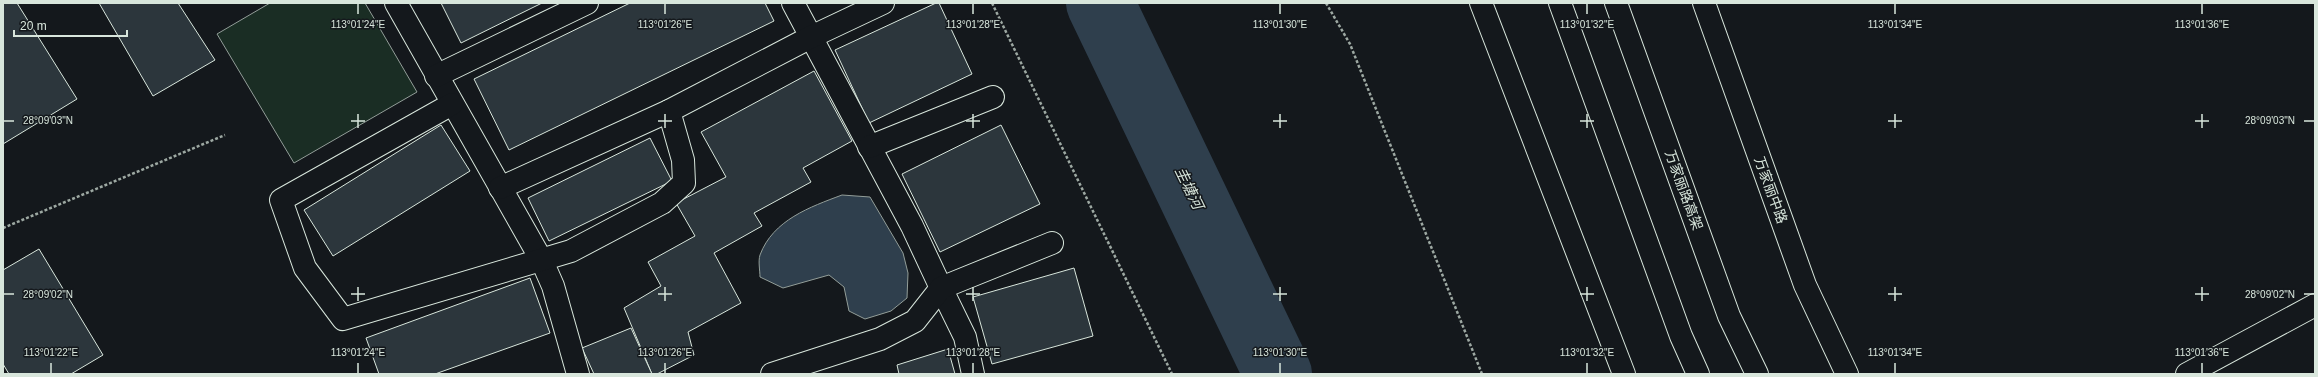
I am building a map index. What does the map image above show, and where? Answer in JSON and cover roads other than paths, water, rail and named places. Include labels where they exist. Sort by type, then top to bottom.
[{"type":"main road","points":[[396,3],[542,261],[553,286],[578,374]]},
{"type":"main road","points":[[436,76],[587,3]]},
{"type":"main road","points":[[793,3],[942,288],[965,337],[973,374]]},
{"type":"main road","points":[[500,188],[669,111],[811,37],[884,3]]},
{"type":"main road","points":[[1481,3],[1624,374]]},
{"type":"main road","points":[[1560,3],[1681,336],[1698,374]]},
{"type":"main road","name":"万家丽路高架","points":[[1616,3],[1729,316],[1757,374]]},
{"type":"main road","name":"万家丽中路","points":[[1704,3],[1805,285],[1847,374]]},
{"type":"main road","points":[[869,147],[993,97]]},
{"type":"main road","points":[[452,104],[282,200],[305,268],[344,320],[571,251],[662,203],[684,183],[683,160],[669,111]]},
{"type":"main road","points":[[772,374],[880,339],[915,321],[942,288],[1052,243]]},
{"type":"main road","points":[[2187,374],[2315,305]]},
{"type":"water","points":[[842,195],[870,197],[903,253],[908,273],[907,298],[891,311],[865,319],[849,311],[844,287],[829,275],[783,288],[760,277],[759,257],[766,243],[783,224],[805,210]]},
{"type":"waterway","name":"圭塘河","points":[[1100,3],[1278,374]]}]
